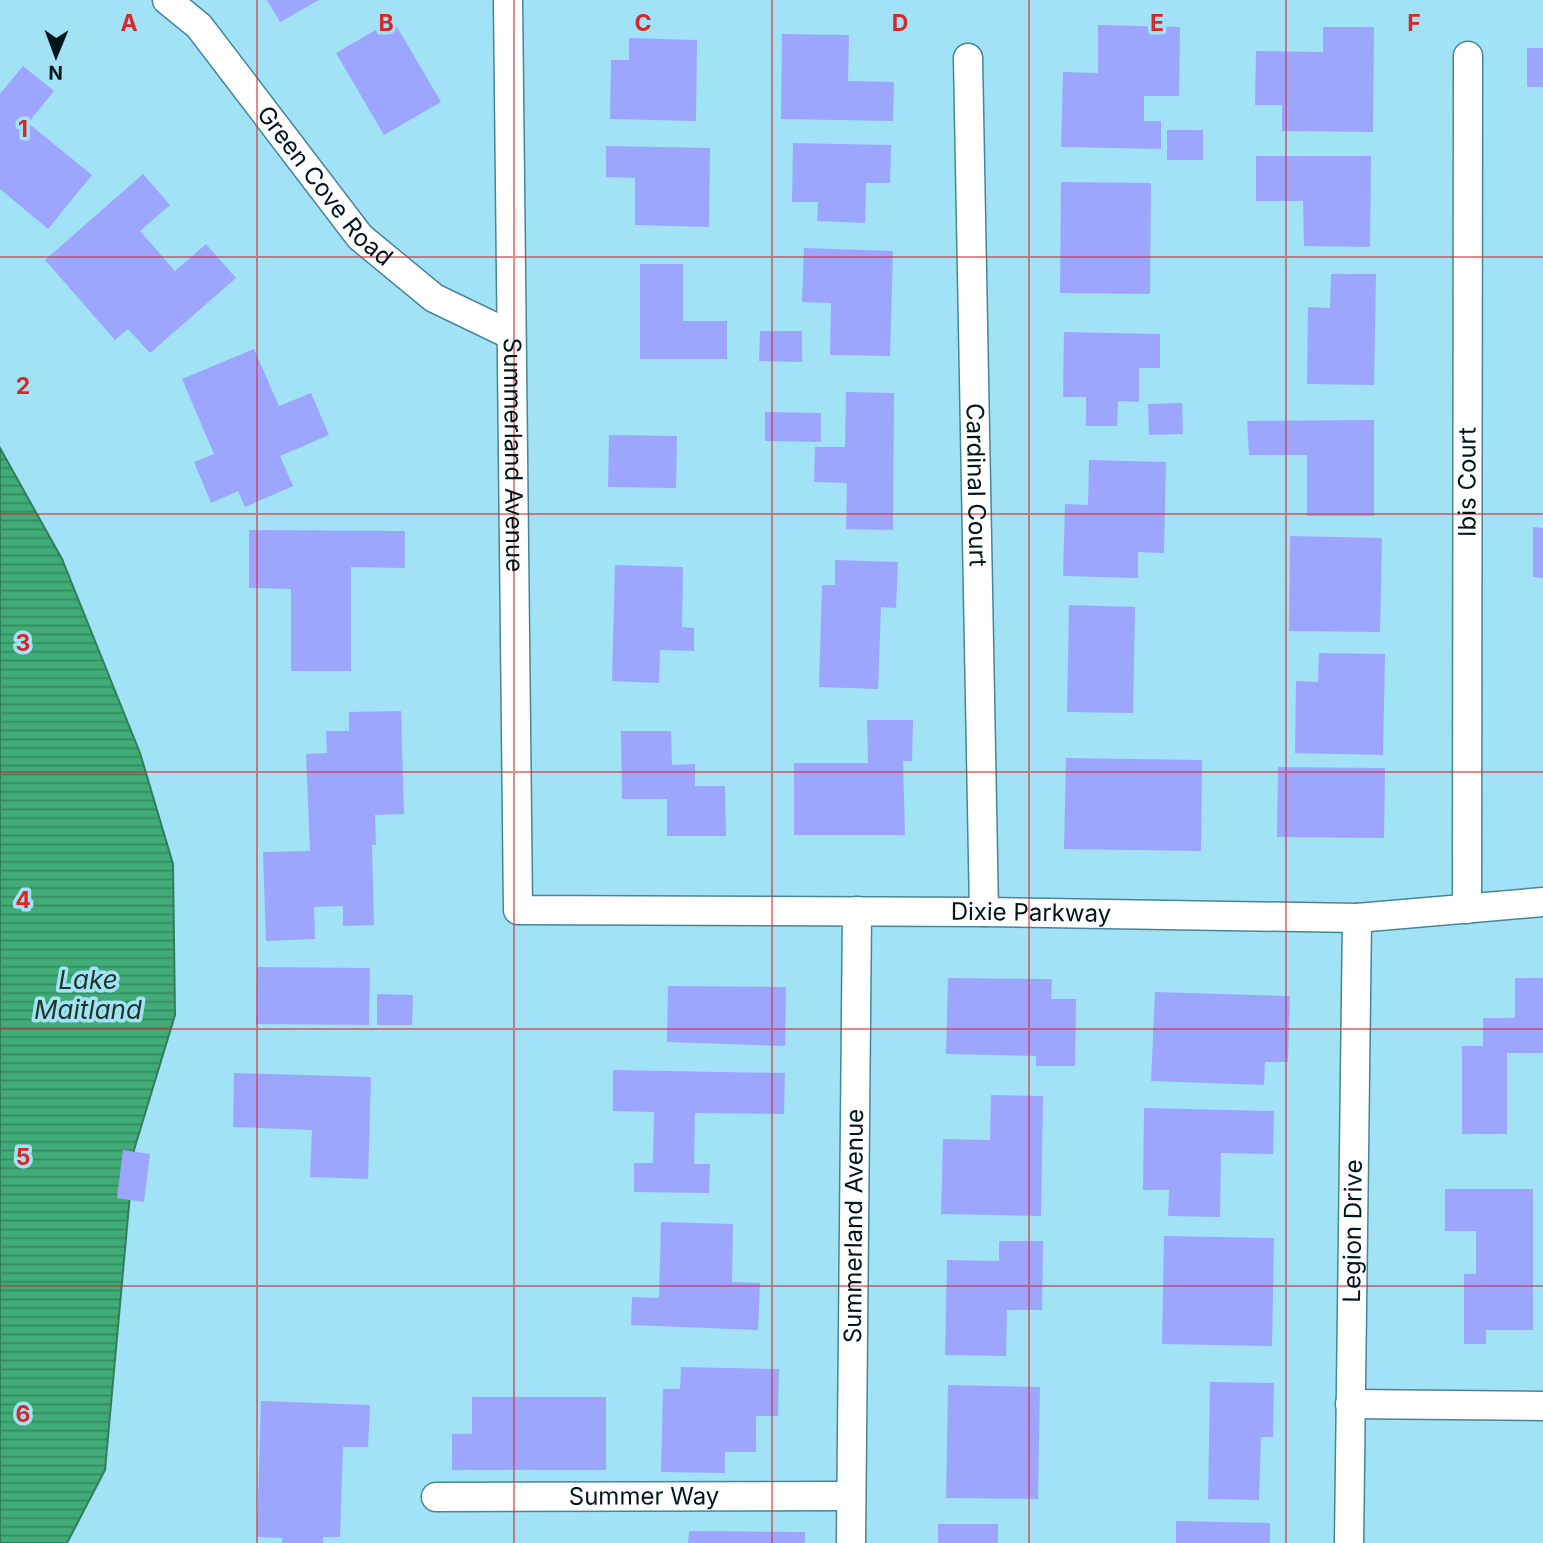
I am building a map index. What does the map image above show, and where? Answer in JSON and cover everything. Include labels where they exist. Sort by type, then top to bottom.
[{"type":"street","name":"Green Cove Road","points":[[167,0],[199,26],[360,237],[434,298],[511,335]]},
{"type":"street","name":"Summerland Avenue","points":[[508,0],[518,910]]},
{"type":"street","name":"Ibis Court","points":[[1467,909],[1468,56]]},
{"type":"street","name":"Cardinal Court","points":[[968,58],[984,912]]},
{"type":"street","name":"Dixie Parkway","points":[[518,910],[984,912],[1357,918],[1543,902]]},
{"type":"street","name":"Summerland Avenue","points":[[851,1543],[857,911]]},
{"type":"street","name":"Legion Drive","points":[[1349,1543],[1357,918]]},
{"type":"street","points":[[1350,1404],[1543,1406]]},
{"type":"street","name":"Summer Way","points":[[436,1497],[851,1496]]},
{"type":"water","name":"Lake Maitland","points":[[0,448],[62,559],[140,753],[173,864],[175,1015],[134,1150],[105,1470],[67,1543],[0,1543]]},
{"type":"building","points":[[267,0],[319,0],[280,22]]},
{"type":"building","points":[[393,20],[441,102],[384,135],[336,53]]},
{"type":"building","points":[[1098,25],[1180,27],[1179,96],[1144,96],[1144,121],[1161,121],[1161,149],[1061,147],[1063,72],[1098,73]]},
{"type":"building","points":[[1323,27],[1374,27],[1373,132],[1282,131],[1282,105],[1255,105],[1256,51],[1323,52]]},
{"type":"building","points":[[782,34],[849,35],[848,81],[894,82],[893,121],[781,119]]},
{"type":"building","points":[[629,38],[697,40],[696,121],[610,119],[611,60],[629,60]]},
{"type":"building","points":[[1527,48],[1543,48],[1543,87],[1527,87]]},
{"type":"building","points":[[23,66],[54,91],[28,123],[92,175],[48,229],[0,189],[0,94]]},
{"type":"building","points":[[1167,130],[1203,130],[1203,160],[1167,160]]},
{"type":"building","points":[[793,143],[891,145],[890,183],[866,183],[865,223],[817,221],[818,202],[792,202]]},
{"type":"building","points":[[606,146],[710,148],[709,227],[635,225],[635,178],[606,177]]},
{"type":"building","points":[[1256,156],[1371,156],[1370,247],[1304,246],[1303,201],[1256,201]]},
{"type":"building","points":[[143,174],[170,205],[140,231],[175,271],[206,244],[236,278],[150,353],[128,329],[115,340],[45,260]]},
{"type":"building","points":[[1061,182],[1151,183],[1150,294],[1060,293]]},
{"type":"building","points":[[804,248],[893,251],[890,356],[830,355],[831,303],[802,302]]},
{"type":"building","points":[[640,264],[683,264],[683,321],[727,321],[727,359],[640,359]]},
{"type":"building","points":[[1331,274],[1376,274],[1374,385],[1307,384],[1308,307],[1330,308]]},
{"type":"building","points":[[760,331],[802,331],[802,362],[759,361]]},
{"type":"building","points":[[1064,332],[1160,334],[1160,368],[1139,368],[1139,402],[1118,401],[1117,426],[1086,426],[1086,397],[1063,397]]},
{"type":"building","points":[[254,349],[279,406],[311,393],[329,435],[280,456],[293,486],[245,507],[238,491],[211,503],[194,462],[214,454],[182,379]]},
{"type":"building","points":[[846,392],[894,393],[893,530],[846,529],[847,483],[814,482],[815,447],[845,447]]},
{"type":"building","points":[[1182,403],[1183,434],[1149,435],[1148,404]]},
{"type":"building","points":[[765,412],[821,413],[821,442],[765,441]]},
{"type":"building","points":[[1374,420],[1374,516],[1307,516],[1307,455],[1249,455],[1247,421]]},
{"type":"building","points":[[609,435],[677,436],[676,488],[608,487]]},
{"type":"building","points":[[1089,460],[1166,462],[1164,553],[1138,552],[1138,578],[1063,576],[1065,504],[1088,505]]},
{"type":"building","points":[[1533,527],[1543,528],[1543,578],[1533,577]]},
{"type":"building","points":[[249,530],[405,531],[405,568],[351,567],[351,671],[291,671],[291,589],[249,588]]},
{"type":"building","points":[[1290,536],[1382,538],[1380,632],[1289,631]]},
{"type":"building","points":[[835,560],[898,562],[896,608],[881,607],[878,689],[819,687],[822,585],[835,585]]},
{"type":"building","points":[[615,565],[683,567],[682,627],[694,628],[694,651],[660,650],[659,683],[612,681]]},
{"type":"building","points":[[1069,605],[1135,607],[1133,713],[1067,712]]},
{"type":"building","points":[[1319,653],[1385,654],[1383,755],[1295,753],[1296,681],[1318,682]]},
{"type":"building","points":[[401,711],[404,814],[375,815],[376,845],[372,845],[374,925],[343,926],[343,906],[314,907],[315,939],[266,941],[263,852],[310,851],[306,754],[327,753],[326,731],[349,731],[349,712]]},
{"type":"building","points":[[867,720],[913,720],[912,761],[903,761],[905,835],[794,835],[794,763],[868,763]]},
{"type":"building","points":[[621,731],[671,731],[672,765],[695,764],[695,786],[725,786],[726,836],[667,836],[667,799],[622,799]]},
{"type":"building","points":[[1066,758],[1202,760],[1201,851],[1064,849]]},
{"type":"building","points":[[1278,767],[1385,768],[1384,838],[1277,837]]},
{"type":"building","points":[[257,967],[370,968],[369,1025],[256,1024]]},
{"type":"building","points":[[948,978],[1052,979],[1051,999],[1076,999],[1075,1066],[1036,1066],[1036,1056],[946,1054]]},
{"type":"building","points":[[1515,978],[1543,978],[1543,1053],[1507,1053],[1507,1134],[1462,1134],[1462,1046],[1483,1046],[1483,1018],[1515,1018]]},
{"type":"building","points":[[668,986],[786,987],[785,1046],[667,1042]]},
{"type":"building","points":[[1155,992],[1290,996],[1288,1062],[1265,1062],[1264,1085],[1151,1081]]},
{"type":"building","points":[[377,994],[413,995],[412,1025],[377,1025]]},
{"type":"building","points":[[613,1070],[785,1073],[784,1114],[695,1113],[694,1164],[710,1164],[709,1193],[634,1192],[634,1163],[653,1163],[654,1112],[613,1111]]},
{"type":"building","points":[[234,1073],[371,1077],[368,1179],[310,1177],[312,1130],[233,1127]]},
{"type":"building","points":[[991,1095],[1043,1096],[1041,1216],[941,1214],[943,1139],[990,1140]]},
{"type":"building","points":[[1144,1108],[1274,1111],[1273,1154],[1221,1153],[1220,1217],[1168,1216],[1169,1190],[1143,1190]]},
{"type":"building","points":[[123,1150],[150,1154],[144,1202],[117,1198]]},
{"type":"building","points":[[1445,1189],[1533,1189],[1533,1330],[1486,1330],[1486,1344],[1464,1344],[1464,1274],[1476,1274],[1476,1231],[1445,1231]]},
{"type":"building","points":[[661,1222],[733,1224],[732,1282],[760,1283],[758,1330],[631,1325],[632,1297],[659,1298]]},
{"type":"building","points":[[1164,1236],[1274,1238],[1272,1346],[1162,1344]]},
{"type":"building","points":[[999,1241],[1043,1241],[1042,1310],[1007,1310],[1006,1356],[945,1355],[947,1260],[999,1261]]},
{"type":"building","points":[[681,1367],[779,1369],[778,1416],[756,1416],[756,1452],[725,1452],[725,1473],[661,1472],[663,1389],[680,1389]]},
{"type":"building","points":[[1210,1382],[1274,1383],[1273,1437],[1261,1437],[1259,1500],[1208,1499]]},
{"type":"building","points":[[948,1385],[1040,1387],[1038,1499],[946,1498]]},
{"type":"building","points":[[472,1397],[606,1397],[606,1470],[452,1470],[452,1434],[472,1434]]},
{"type":"building","points":[[261,1401],[370,1405],[368,1447],[343,1447],[340,1537],[323,1537],[323,1543],[282,1543],[283,1538],[257,1537]]},
{"type":"building","points":[[1176,1521],[1270,1523],[1270,1543],[1176,1543]]},
{"type":"building","points":[[938,1524],[998,1524],[998,1543],[938,1543]]},
{"type":"building","points":[[689,1531],[805,1532],[805,1543],[688,1543]]}]
